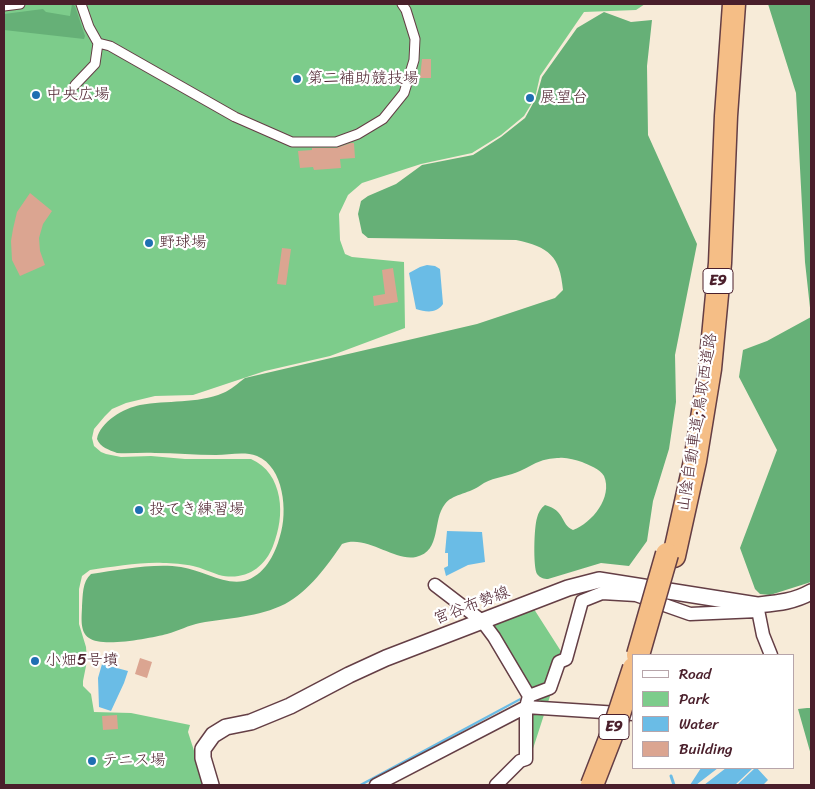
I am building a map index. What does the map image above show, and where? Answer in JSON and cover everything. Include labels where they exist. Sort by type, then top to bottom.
[{"type":"highway","name":"山陰自動車道;鳥取西道路","points":[[638,654],[671,555],[702,366],[713,263],[718,115],[726,4]]},
{"type":"highway","name":"山陰自動車道;鳥取西道路","points":[[645,654],[695,461],[710,369],[720,263],[726,116],[734,4]]},
{"type":"highway","name":"E9","points":[[592,785],[615,726],[632,674]]},
{"type":"highway","name":"E9","points":[[601,785],[632,695]]},
{"type":"street","points":[[4,6],[20,4]]},
{"type":"street","points":[[74,85],[95,64],[98,43],[89,27],[81,4]]},
{"type":"street","points":[[98,43],[110,46],[235,117],[292,142],[336,142],[358,134],[383,119],[404,92],[414,60],[415,39],[406,10],[402,4]]},
{"type":"street","name":"宮谷布勢線","points":[[211,785],[203,758],[203,749],[213,735],[226,727],[251,722],[290,706],[386,658],[568,588],[599,580],[758,608],[800,598],[811,592]]},
{"type":"street","points":[[435,585],[482,621],[494,636],[528,701],[526,759],[520,761],[496,785]]},
{"type":"street","points":[[376,785],[550,688],[559,662],[566,659],[582,601],[602,592],[636,595],[690,614],[758,608],[763,635],[771,654]]},
{"type":"street","points":[[528,701],[632,714]]},
{"type":"green space","points":[[4,4],[645,4],[636,10],[584,12],[540,76],[535,98],[524,116],[501,135],[472,153],[421,164],[362,183],[348,195],[339,214],[340,240],[345,254],[352,257],[404,262],[405,328],[330,356],[265,371],[193,395],[155,396],[126,403],[112,409],[94,429],[92,438],[94,446],[101,452],[121,457],[251,459],[270,474],[278,491],[280,516],[273,546],[259,567],[245,575],[219,575],[189,565],[154,563],[90,570],[82,576],[79,589],[79,624],[86,647],[87,661],[83,686],[91,694],[94,712],[131,713],[190,725],[188,732],[205,785],[4,785]]},
{"type":"green space","points":[[72,4],[75,6],[85,36],[84,39],[4,30],[4,14],[43,9],[46,12],[70,16]]},
{"type":"green space","points":[[768,4],[811,4],[811,317],[805,262],[796,93]]},
{"type":"green space","points":[[604,12],[631,22],[652,20],[647,66],[648,135],[697,244],[675,355],[676,402],[669,449],[653,501],[647,541],[629,566],[601,563],[548,579],[542,578],[537,574],[534,556],[535,530],[537,516],[542,508],[545,505],[552,508],[560,514],[566,524],[573,530],[587,522],[594,515],[606,492],[604,476],[597,469],[582,462],[565,458],[552,458],[538,462],[516,473],[483,483],[448,501],[441,511],[433,542],[424,554],[416,557],[399,556],[371,545],[351,542],[342,544],[324,569],[302,593],[285,604],[265,612],[196,624],[167,634],[139,640],[104,642],[89,638],[82,628],[82,614],[84,585],[91,574],[136,567],[171,566],[189,569],[228,581],[244,581],[257,575],[268,564],[278,543],[284,515],[282,491],[278,480],[266,462],[257,456],[247,454],[117,453],[103,446],[97,439],[103,427],[114,417],[127,409],[140,405],[203,399],[229,390],[245,378],[477,324],[555,298],[563,290],[556,261],[545,250],[537,246],[516,240],[368,238],[362,233],[358,214],[361,201],[368,196],[396,184],[422,165],[473,155],[501,137],[525,118],[536,98],[542,77],[577,28]]},
{"type":"green space","points":[[811,317],[811,582],[770,595],[760,594],[755,589],[740,548],[777,450],[739,377],[743,350],[767,341]]},
{"type":"green space","points":[[532,606],[564,656],[554,685],[534,691],[488,623]]},
{"type":"green space","points":[[552,690],[530,758],[531,701]]},
{"type":"green space","points":[[811,708],[811,755],[798,709]]},
{"type":"water","points":[[427,265],[440,269],[443,304],[434,311],[416,309],[409,273]]},
{"type":"water","points":[[447,531],[482,532],[485,562],[468,565],[446,576],[444,568],[448,566],[448,553],[445,553]]},
{"type":"water","points":[[102,664],[128,671],[111,711],[99,707],[98,678]]},
{"type":"water","points":[[520,698],[521,700],[363,785],[358,785]]},
{"type":"water","points":[[700,769],[717,769],[696,785],[690,785]]},
{"type":"water","points":[[725,769],[752,769],[735,785],[704,785]]},
{"type":"water","points":[[754,769],[758,769],[768,780],[763,785],[737,785]]},
{"type":"building","points":[[422,59],[431,59],[431,78],[420,78]]},
{"type":"building","points":[[354,143],[355,158],[340,159],[341,168],[314,170],[313,167],[300,168],[298,151],[312,150],[312,148],[336,148]]},
{"type":"building","points":[[30,193],[52,211],[43,224],[39,238],[40,251],[45,265],[20,276],[12,260],[11,241],[17,212]]},
{"type":"building","points":[[282,248],[291,249],[286,285],[277,284]]},
{"type":"building","points":[[393,268],[398,302],[374,306],[373,296],[385,294],[382,270]]},
{"type":"building","points":[[140,658],[152,662],[147,678],[135,674]]},
{"type":"building","points":[[117,715],[118,729],[103,730],[102,716]]},
{"type":"waterway","points":[[671,776],[674,785]]},
{"type":"place","name":"第二補助競技場","points":[[297,79]]},
{"type":"place","name":"中央広場","points":[[36,95]]},
{"type":"place","name":"展望台","points":[[530,98]]},
{"type":"place","name":"野球場","points":[[149,243]]},
{"type":"place","name":"投てき練習場","points":[[139,510]]},
{"type":"place","name":"小畑5号墳","points":[[35,661]]},
{"type":"place","name":"テニス場","points":[[92,761]]}]
